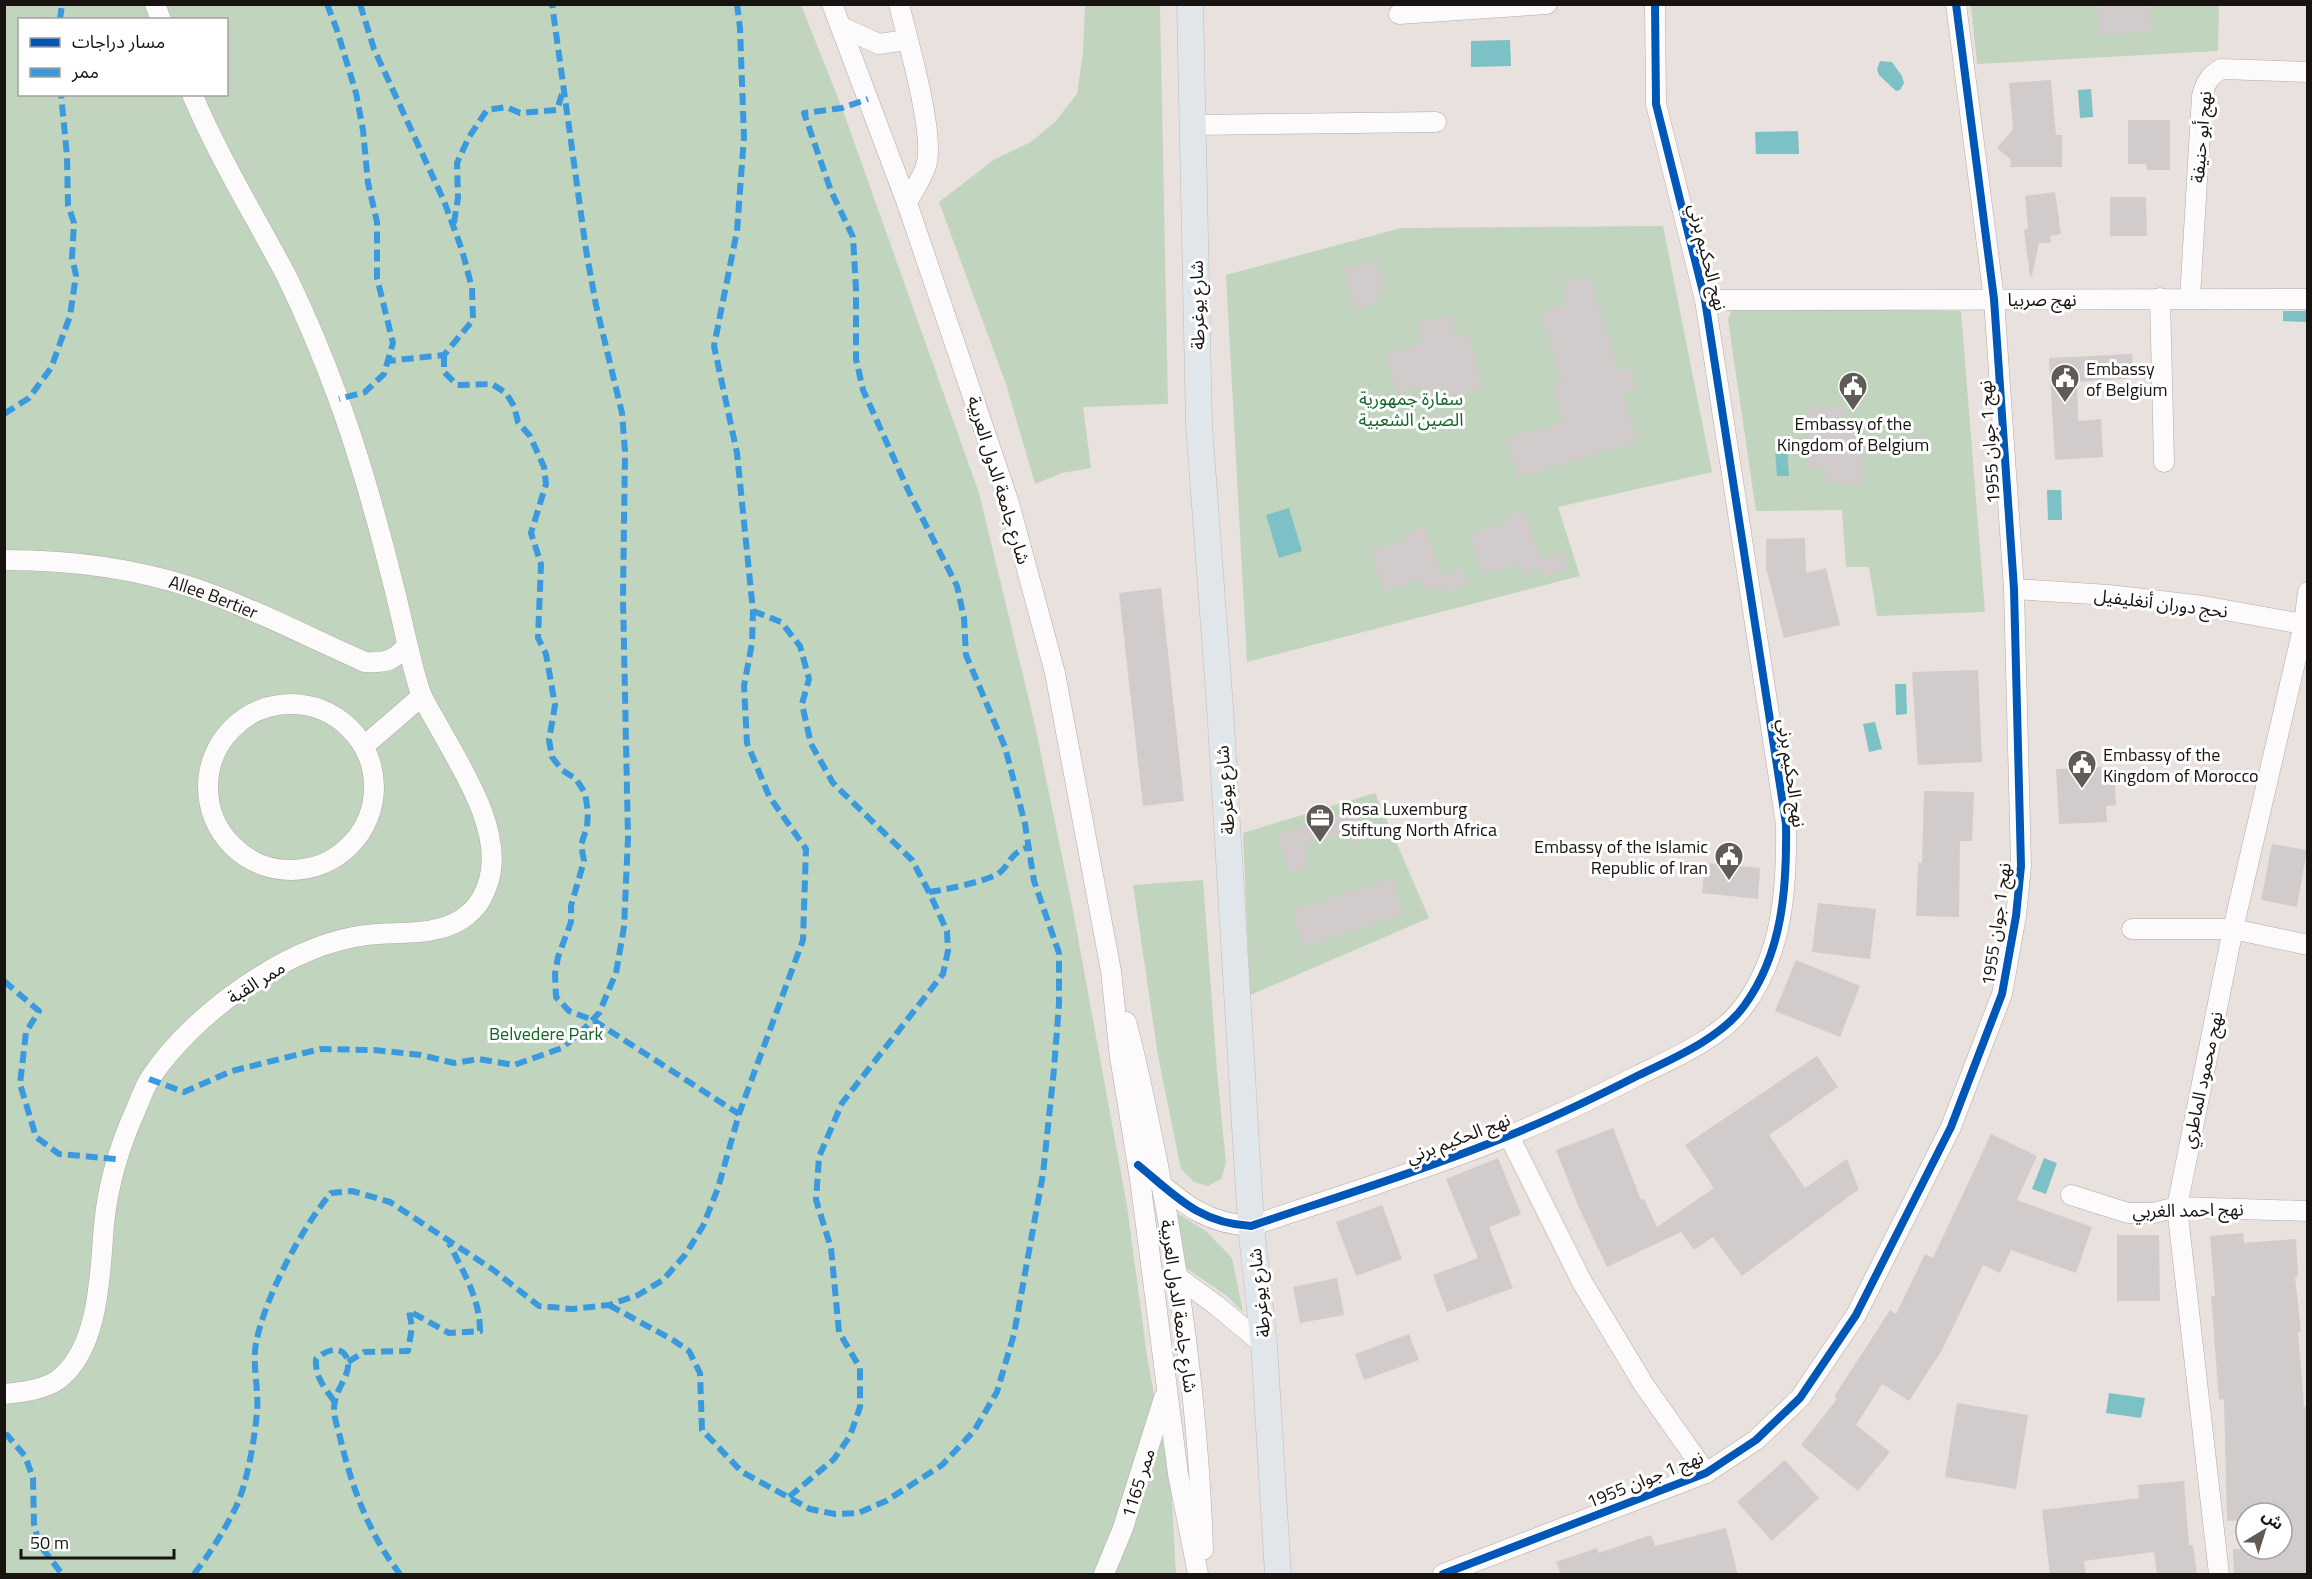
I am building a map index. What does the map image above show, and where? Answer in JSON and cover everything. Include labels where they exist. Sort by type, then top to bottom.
[{"type":"main road","name":"شارع يوغرطة","points":[[1190,4],[1199,425],[1221,718],[1251,1226],[1264,1344],[1278,1575]]},
{"type":"street","name":"شارع جامعة الدول العربية","points":[[832,4],[907,203],[1010,503],[1057,684],[1111,971],[1120,1057],[1138,1165],[1178,1474],[1198,1575]]},
{"type":"street","points":[[899,4],[919,87],[927,147],[927,165],[907,203]]},
{"type":"street","points":[[1399,14],[1547,4]]},
{"type":"street","name":"نهج الحكيم برني","points":[[1251,1226],[1509,1136],[1593,1099],[1712,1036],[1743,1007],[1763,974],[1774,943],[1783,908],[1787,865],[1786,824],[1705,300],[1656,104],[1655,4]]},
{"type":"street","name":"نهج 1 جوان 1955","points":[[1443,1575],[1706,1473],[1756,1440],[1800,1398],[1856,1315],[1951,1127],[2002,994],[2016,915],[2021,866],[2014,589],[1994,299],[1956,4]]},
{"type":"street","points":[[841,27],[879,44],[907,40]]},
{"type":"street","name":"نهج أبو حنيفة","points":[[2190,298],[2202,96],[2205,84],[2213,74],[2221,69],[2307,72]]},
{"type":"street","name":"ممر القبة","points":[[4,1394],[35,1390],[58,1380],[80,1353],[92,1322],[98,1296],[103,1262],[104,1223],[116,1160],[149,1079],[196,1025],[246,985],[285,963],[323,946],[364,935],[402,934],[434,929],[458,922],[477,907],[486,890],[491,873],[493,849],[488,825],[461,766],[422,696],[407,646],[377,519],[350,430],[325,363],[289,281],[210,135],[193,96]]},
{"type":"street","points":[[1192,125],[1436,122]]},
{"type":"street","points":[[2160,298],[2163,462]]},
{"type":"street","name":"نهج صربيا","points":[[1705,300],[2307,299]]},
{"type":"street","name":"Allee Bertier","points":[[4,560],[58,562],[138,573],[192,587],[251,609],[365,662],[383,663],[397,657],[407,646]]},
{"type":"street","name":"نحج دوران أنغليفيل","points":[[2014,589],[2109,595],[2192,605],[2306,625]]},
{"type":"street","name":"نهج محمود الماطري","points":[[2219,1575],[2177,1207],[2233,929],[2306,625],[2307,592]]},
{"type":"street","points":[[364,746],[422,696]]},
{"type":"street","points":[[282,704],[306,705],[329,712],[349,726],[364,746],[374,773],[374,801],[365,828],[346,851],[322,866],[294,871],[265,867],[240,854],[221,832],[210,810],[207,786],[211,762],[221,740],[237,722],[258,710],[282,704]]},
{"type":"street","points":[[2132,929],[2233,929],[2307,945]]},
{"type":"street","name":"شارع جامعة الدول العربية","points":[[1111,971],[1137,1062],[1179,1279],[1201,1471],[1204,1575]]},
{"type":"street","points":[[1509,1136],[1582,1282],[1644,1385],[1706,1473]]},
{"type":"street","points":[[1138,1165],[1193,1209],[1209,1218],[1230,1224],[1251,1226]]},
{"type":"street","name":"نهج احمد الغربي","points":[[2071,1195],[2128,1213],[2153,1213],[2177,1207],[2307,1211]]},
{"type":"street","points":[[1149,1250],[1179,1279],[1216,1305],[1264,1344]]},
{"type":"street","name":"ممر 1165","points":[[1104,1575],[1126,1519],[1167,1390]]},
{"type":"green space","name":"Belvedere Park","points":[[5,5],[801,5],[842,108],[979,493],[1035,725],[1072,905],[1127,1206],[1147,1356],[1171,1485],[1176,1574],[5,1574]]},
{"type":"green space","points":[[1085,5],[1160,5],[1168,404],[1083,407],[1091,468],[1062,473],[1035,484],[1006,384],[939,202],[995,159],[1031,142],[1055,122],[1077,94],[1083,53]]},
{"type":"green space","points":[[1971,5],[2219,5],[2218,51],[1977,64]]},
{"type":"green space","name":"سفارة جمهورية الصين الشعبية","points":[[1663,226],[1712,472],[1558,507],[1580,576],[1247,662],[1226,275],[1401,228]]},
{"type":"green space","points":[[1738,307],[1961,311],[1985,612],[1877,616],[1869,567],[1846,567],[1842,510],[1756,511],[1728,320],[1731,311]]},
{"type":"green space","points":[[1375,793],[1429,918],[1250,995],[1243,833]]},
{"type":"green space","points":[[1203,880],[1226,1163],[1221,1179],[1208,1186],[1194,1182],[1181,1169],[1158,1056],[1133,885]]},
{"type":"green space","points":[[1177,1213],[1206,1231],[1232,1258],[1243,1312],[1227,1296],[1186,1268]]},
{"type":"water","points":[[1510,40],[1511,66],[1471,67],[1471,41]]},
{"type":"water","points":[[1880,61],[1892,62],[1902,76],[1904,83],[1900,90],[1896,91],[1879,75],[1877,69]]},
{"type":"water","points":[[2091,89],[2093,117],[2080,118],[2078,90]]},
{"type":"water","points":[[1798,131],[1799,154],[1756,154],[1755,132]]},
{"type":"water","points":[[2283,311],[2307,311],[2307,322],[2283,321]]},
{"type":"water","points":[[1787,448],[1789,476],[1777,476],[1775,449]]},
{"type":"water","points":[[2047,490],[2061,490],[2062,520],[2048,520]]},
{"type":"water","points":[[1289,508],[1302,551],[1279,558],[1266,515]]},
{"type":"water","points":[[1895,684],[1906,684],[1907,714],[1896,715]]},
{"type":"water","points":[[1875,722],[1882,749],[1869,752],[1863,724]]},
{"type":"water","points":[[2044,1158],[2057,1163],[2046,1194],[2032,1189]]},
{"type":"water","points":[[2109,1393],[2145,1398],[2141,1418],[2106,1413]]},
{"type":"building","points":[[2097,4],[2149,4],[2152,31],[2100,36]]},
{"type":"building","points":[[2051,80],[2056,135],[2062,135],[2062,167],[2010,167],[2011,160],[1997,148],[2013,129],[2009,83]]},
{"type":"building","points":[[2128,120],[2170,120],[2170,170],[2147,170],[2146,164],[2128,164]]},
{"type":"building","points":[[2055,192],[2061,234],[2050,236],[2051,243],[2039,243],[2032,276],[2030,276],[2024,231],[2028,228],[2025,196]]},
{"type":"building","points":[[2110,197],[2146,197],[2147,236],[2110,236]]},
{"type":"building","points":[[1376,260],[1385,290],[1377,293],[1380,302],[1356,310],[1343,270]]},
{"type":"building","points":[[1590,276],[1619,371],[1630,368],[1636,389],[1623,393],[1638,442],[1518,477],[1507,438],[1563,422],[1553,386],[1562,383],[1540,312],[1567,304],[1561,285]]},
{"type":"building","points":[[1450,314],[1456,336],[1468,333],[1484,388],[1424,406],[1419,387],[1397,394],[1385,354],[1422,343],[1416,324]]},
{"type":"building","points":[[2132,354],[2134,378],[2077,382],[2078,421],[2101,419],[2103,457],[2055,460],[2049,358]]},
{"type":"building","points":[[1809,406],[1843,408],[1843,429],[1864,430],[1863,484],[1825,484],[1825,469],[1810,468]]},
{"type":"building","points":[[1524,510],[1541,559],[1562,552],[1568,568],[1542,577],[1540,569],[1524,575],[1520,563],[1483,575],[1469,535],[1506,522],[1504,517]]},
{"type":"building","points":[[1425,527],[1442,576],[1463,568],[1469,585],[1443,593],[1441,586],[1425,591],[1421,579],[1384,592],[1370,551],[1408,539],[1406,533]]},
{"type":"building","points":[[1805,538],[1806,573],[1826,568],[1840,625],[1784,638],[1766,568],[1766,539]]},
{"type":"building","points":[[1161,588],[1184,801],[1143,806],[1119,593]]},
{"type":"building","points":[[1978,670],[1982,762],[1918,765],[1912,672]]},
{"type":"building","points":[[2105,767],[2106,774],[2114,774],[2116,805],[2106,806],[2107,822],[2059,824],[2056,769]]},
{"type":"building","points":[[1924,791],[1974,792],[1972,841],[1960,841],[1959,917],[1916,916],[1918,863],[1922,863]]},
{"type":"building","points":[[1359,809],[1368,839],[1352,844],[1348,831],[1303,846],[1309,867],[1290,873],[1277,835]]},
{"type":"building","points":[[2272,844],[2307,850],[2297,907],[2261,900]]},
{"type":"building","points":[[1705,863],[1760,868],[1758,899],[1702,893]]},
{"type":"building","points":[[1392,878],[1404,914],[1304,947],[1292,911]]},
{"type":"building","points":[[1818,903],[1876,909],[1870,959],[1812,952]]},
{"type":"building","points":[[1796,960],[1860,986],[1840,1037],[1775,1011]]},
{"type":"building","points":[[1817,1056],[1838,1087],[1769,1135],[1805,1188],[1847,1159],[1859,1189],[1742,1276],[1713,1237],[1694,1250],[1681,1232],[1607,1267],[1579,1208],[1556,1150],[1613,1128],[1641,1200],[1644,1199],[1657,1227],[1714,1188],[1685,1145]]},
{"type":"building","points":[[1991,1134],[2037,1156],[2017,1200],[2092,1227],[2076,1273],[2011,1250],[2000,1273],[1983,1265],[1942,1350],[1909,1401],[1882,1384],[1856,1425],[1890,1452],[1858,1491],[1801,1445],[1837,1399],[1834,1397],[1890,1310],[1896,1314],[1925,1254],[1933,1258]]},
{"type":"building","points":[[1498,1158],[1521,1214],[1489,1227],[1513,1288],[1447,1312],[1433,1275],[1478,1258],[1446,1179]]},
{"type":"building","points":[[1382,1205],[1402,1259],[1356,1276],[1336,1222]]},
{"type":"building","points":[[2243,1233],[2244,1243],[2296,1239],[2298,1276],[2295,1277],[2301,1331],[2298,1332],[2304,1407],[2307,1406],[2307,1575],[2234,1575],[2233,1549],[2234,1561],[2294,1561],[2294,1501],[2234,1501],[2234,1521],[2227,1521],[2224,1399],[2219,1400],[2211,1296],[2215,1296],[2210,1236]]},
{"type":"building","points":[[2117,1235],[2159,1235],[2160,1301],[2117,1301]]},
{"type":"building","points":[[1337,1278],[1344,1315],[1300,1323],[1293,1287]]},
{"type":"building","points":[[1409,1334],[1419,1360],[1364,1380],[1355,1354]]},
{"type":"building","points":[[1957,1403],[2028,1415],[2016,1489],[1945,1477]]},
{"type":"building","points":[[1785,1460],[1819,1498],[1772,1541],[1737,1502]]},
{"type":"building","points":[[2184,1481],[2189,1545],[2193,1545],[2197,1575],[2157,1575],[2154,1552],[2084,1561],[2086,1575],[2050,1575],[2042,1510],[2139,1498],[2138,1485]]},
{"type":"building","points":[[1726,1528],[1738,1575],[1561,1575],[1556,1562],[1597,1548],[1599,1553],[1651,1535],[1655,1546]]},
{"type":"marked path","points":[[60,18],[62,4]]},
{"type":"marked path","points":[[327,4],[356,93],[363,130],[368,183],[377,222],[377,278],[393,343],[384,374],[365,392],[339,399]]},
{"type":"marked path","points":[[360,4],[374,49],[444,201],[462,250],[472,288],[473,320],[444,355],[388,361]]},
{"type":"marked path","points":[[149,1079],[184,1092],[232,1071],[320,1049],[374,1050],[421,1055],[454,1063],[479,1059],[514,1065],[562,1048],[582,1031],[599,1013],[616,973],[624,927],[628,838],[623,598],[625,451],[622,413],[596,305],[586,250],[552,4]]},
{"type":"marked path","points":[[194,1574],[226,1526],[235,1509],[247,1475],[257,1411],[256,1343],[267,1305],[296,1244],[331,1193],[352,1191],[390,1202],[492,1269],[539,1306],[572,1309],[609,1305],[638,1295],[663,1280],[685,1255],[703,1226],[718,1188],[739,1114],[803,940],[806,849],[769,796],[747,743],[744,686],[752,643],[753,611],[737,453],[714,346],[737,231],[744,137],[737,4]]},
{"type":"marked path","points":[[454,223],[458,198],[457,163],[469,137],[487,110],[506,107],[520,113],[557,110],[562,94]]},
{"type":"marked path","points":[[4,414],[29,398],[51,368],[70,316],[76,275],[72,258],[74,223],[68,205],[67,156],[61,96]]},
{"type":"marked path","points":[[609,1305],[689,1351],[700,1373],[702,1430],[742,1472],[810,1509],[835,1514],[858,1513],[886,1501],[942,1465],[974,1431],[997,1392],[1014,1334],[1043,1174],[1059,1004],[1059,953],[1034,881],[1025,824],[1005,747],[966,655],[964,618],[957,586],[909,492],[863,390],[856,359],[853,237],[831,191],[804,113],[842,108],[868,99]]},
{"type":"marked path","points":[[444,355],[444,372],[457,385],[492,384],[506,393],[514,406],[518,422],[530,436],[544,467],[546,484],[531,533],[541,564],[538,638],[546,654],[555,705],[549,740],[552,757],[562,770],[576,779],[585,793],[588,812],[587,827],[581,845],[584,861],[571,906],[571,922],[558,957],[555,974],[556,997],[569,1011],[593,1020],[739,1114]]},
{"type":"marked path","points":[[753,611],[781,622],[800,646],[809,679],[802,704],[811,744],[833,783],[912,860],[947,931],[948,951],[943,974],[842,1103],[819,1157],[816,1200],[831,1248],[839,1332],[860,1368],[860,1407],[850,1436],[834,1459],[789,1497]]},
{"type":"marked path","points":[[929,892],[992,877],[998,874],[1013,856],[1029,847]]},
{"type":"marked path","points":[[4,981],[39,1011],[26,1032],[20,1084],[36,1137],[59,1154],[116,1159]]},
{"type":"marked path","points":[[348,1362],[364,1352],[408,1351],[412,1327],[409,1311],[449,1333],[480,1331],[474,1296],[449,1243]]},
{"type":"marked path","points":[[334,1401],[319,1377],[316,1359],[324,1353],[338,1350],[346,1356],[348,1367],[334,1405],[336,1424],[362,1509],[379,1543],[400,1574]]},
{"type":"marked path","points":[[4,1436],[7,1435],[25,1456],[33,1478],[34,1524],[39,1544],[62,1574]]},
{"type":"cycle path","points":[[1138,1165],[1177,1198],[1203,1214],[1217,1220],[1251,1226],[1412,1172],[1508,1136],[1667,1062],[1723,1028],[1744,1006],[1767,964],[1780,919],[1785,872],[1786,824],[1705,300],[1656,104],[1655,4]]},
{"type":"cycle path","points":[[1443,1574],[1706,1473],[1756,1440],[1800,1398],[1856,1315],[1951,1127],[2002,994],[2016,916],[2021,866],[2014,589],[1994,299],[1956,4]]},
{"type":"place","name":"Embassy of Belgium","points":[[2065,404]]},
{"type":"place","name":"Embassy of the Kingdom of Belgium","points":[[1853,412]]},
{"type":"place","name":"Embassy of the Kingdom of Morocco","points":[[2082,790]]},
{"type":"place","name":"Rosa Luxemburg Stiftung North Africa","points":[[1320,844]]},
{"type":"place","name":"Embassy of the Islamic Republic of Iran","points":[[1729,882]]}]
